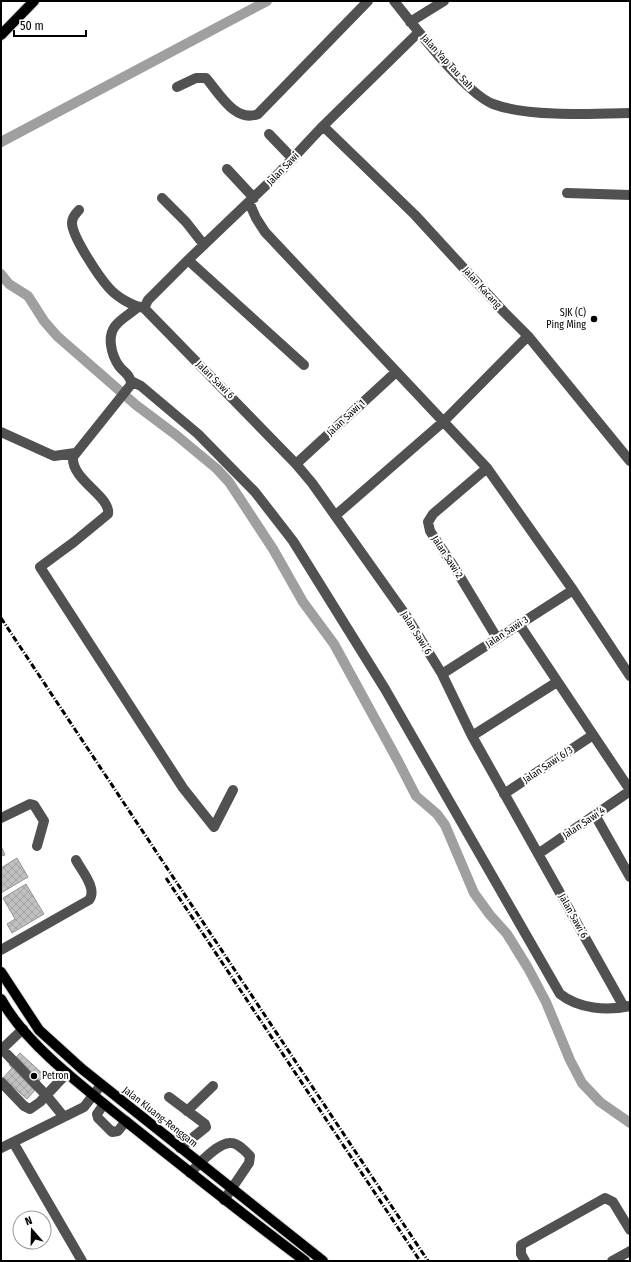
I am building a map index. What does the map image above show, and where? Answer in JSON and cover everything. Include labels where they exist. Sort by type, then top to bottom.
[{"type":"main road","points":[[1,35],[34,1]]},
{"type":"main road","name":"Jalan Kluang-Renggam","points":[[1,972],[39,1030],[101,1085],[322,1261]]},
{"type":"main road","points":[[1,999],[6,1008],[23,1029],[93,1095],[224,1200],[305,1261]]},
{"type":"street","points":[[177,87],[196,78],[206,78],[235,112],[244,116],[258,114],[368,1]]},
{"type":"street","name":"Jalan Yap Tau Sah","points":[[394,1],[410,22],[471,90],[492,103],[513,110],[576,114],[630,113]]},
{"type":"street","points":[[410,22],[444,1]]},
{"type":"street","name":"Jalan Sawi","points":[[130,385],[129,375],[121,369],[112,351],[111,332],[116,324],[143,306],[188,260],[252,200],[323,126],[419,32]]},
{"type":"street","name":"Jalan Kacang","points":[[323,126],[415,215],[528,336],[625,446],[630,461]]},
{"type":"street","points":[[269,134],[293,159]]},
{"type":"street","points":[[226,169],[252,200],[256,218],[265,232],[442,422],[487,468],[628,669]]},
{"type":"street","points":[[566,193],[630,195]]},
{"type":"street","points":[[162,198],[186,222],[204,245]]},
{"type":"street","name":"Jalan Sawi 6","points":[[79,210],[72,223],[76,236],[89,260],[109,288],[127,301],[143,306],[296,464],[336,515],[407,617],[442,674],[472,736],[504,794],[627,1007]]},
{"type":"street","points":[[188,260],[304,365]]},
{"type":"street","points":[[336,515],[442,422],[528,336]]},
{"type":"street","name":"Jalan Sawi 1","points":[[296,464],[396,372]]},
{"type":"street","points":[[233,790],[214,827],[184,788],[40,567],[108,514],[109,511],[104,502],[74,468],[73,457],[130,385],[136,382],[198,434],[255,492],[293,541],[385,689],[560,994],[568,1001],[593,1007],[627,1007]]},
{"type":"street","points":[[1,432],[54,456],[75,453]]},
{"type":"street","name":"Jalan Sawi 2","points":[[487,468],[433,514],[428,522],[430,531],[456,570],[497,638]]},
{"type":"street","name":"Jalan Sawi 3","points":[[442,674],[573,590]]},
{"type":"street","points":[[519,624],[630,791]]},
{"type":"street","points":[[472,736],[557,682]]},
{"type":"street","name":"Jalan Sawi 6/3","points":[[504,794],[593,735]]},
{"type":"street","name":"Jalan Sawi 4","points":[[538,854],[630,791]]},
{"type":"street","points":[[1,818],[30,804],[34,805],[44,821],[37,846]]},
{"type":"street","points":[[595,815],[629,873]]},
{"type":"street","points":[[1,950],[92,897],[92,890],[76,860]]},
{"type":"street","points":[[23,1029],[1,1050],[46,1095],[64,1117]]},
{"type":"street","points":[[1,1082],[24,1106],[30,1109],[46,1095],[67,1072]]},
{"type":"street","points":[[1,1148],[84,1107],[101,1085]]},
{"type":"street","points":[[187,1111],[213,1086]]},
{"type":"street","points":[[169,1098],[205,1124],[206,1127],[180,1148]]},
{"type":"street","points":[[104,1104],[97,1114],[98,1118],[112,1132],[118,1131],[126,1121]]},
{"type":"street","points":[[13,1142],[82,1261]]},
{"type":"street","points":[[190,1173],[212,1152],[229,1143],[233,1143],[245,1151],[250,1156],[250,1163],[224,1200]]},
{"type":"street","points":[[525,1261],[521,1254],[520,1245],[605,1198],[613,1202],[630,1230]]},
{"type":"street","points":[[612,1261],[630,1251]]},
{"type":"building","points":[[1,846],[5,855],[1,856]]},
{"type":"building","points":[[17,858],[28,877],[1,893],[1,868]]},
{"type":"building","points":[[26,884],[44,914],[12,933],[7,924],[15,919],[3,898]]},
{"type":"building","points":[[20,1053],[44,1075],[35,1086],[37,1088],[27,1099],[3,1078],[12,1068],[9,1065]]},
{"type":"waterway","points":[[1,142],[267,1]]},
{"type":"waterway","points":[[1,274],[9,284],[28,296],[44,321],[57,336],[136,405],[176,435],[217,469],[229,482],[273,549],[303,602],[334,644],[416,796],[437,814],[445,825],[474,893],[490,915],[507,934],[528,968],[546,1002],[570,1060],[582,1083],[600,1102],[630,1123]]},
{"type":"railway","points":[[1,618],[428,1261]]},
{"type":"railway","points":[[166,878],[420,1261]]},
{"type":"place","name":"SJK (C) Ping Ming","points":[[594,319]]},
{"type":"place","name":"Petron","points":[[34,1076]]}]
